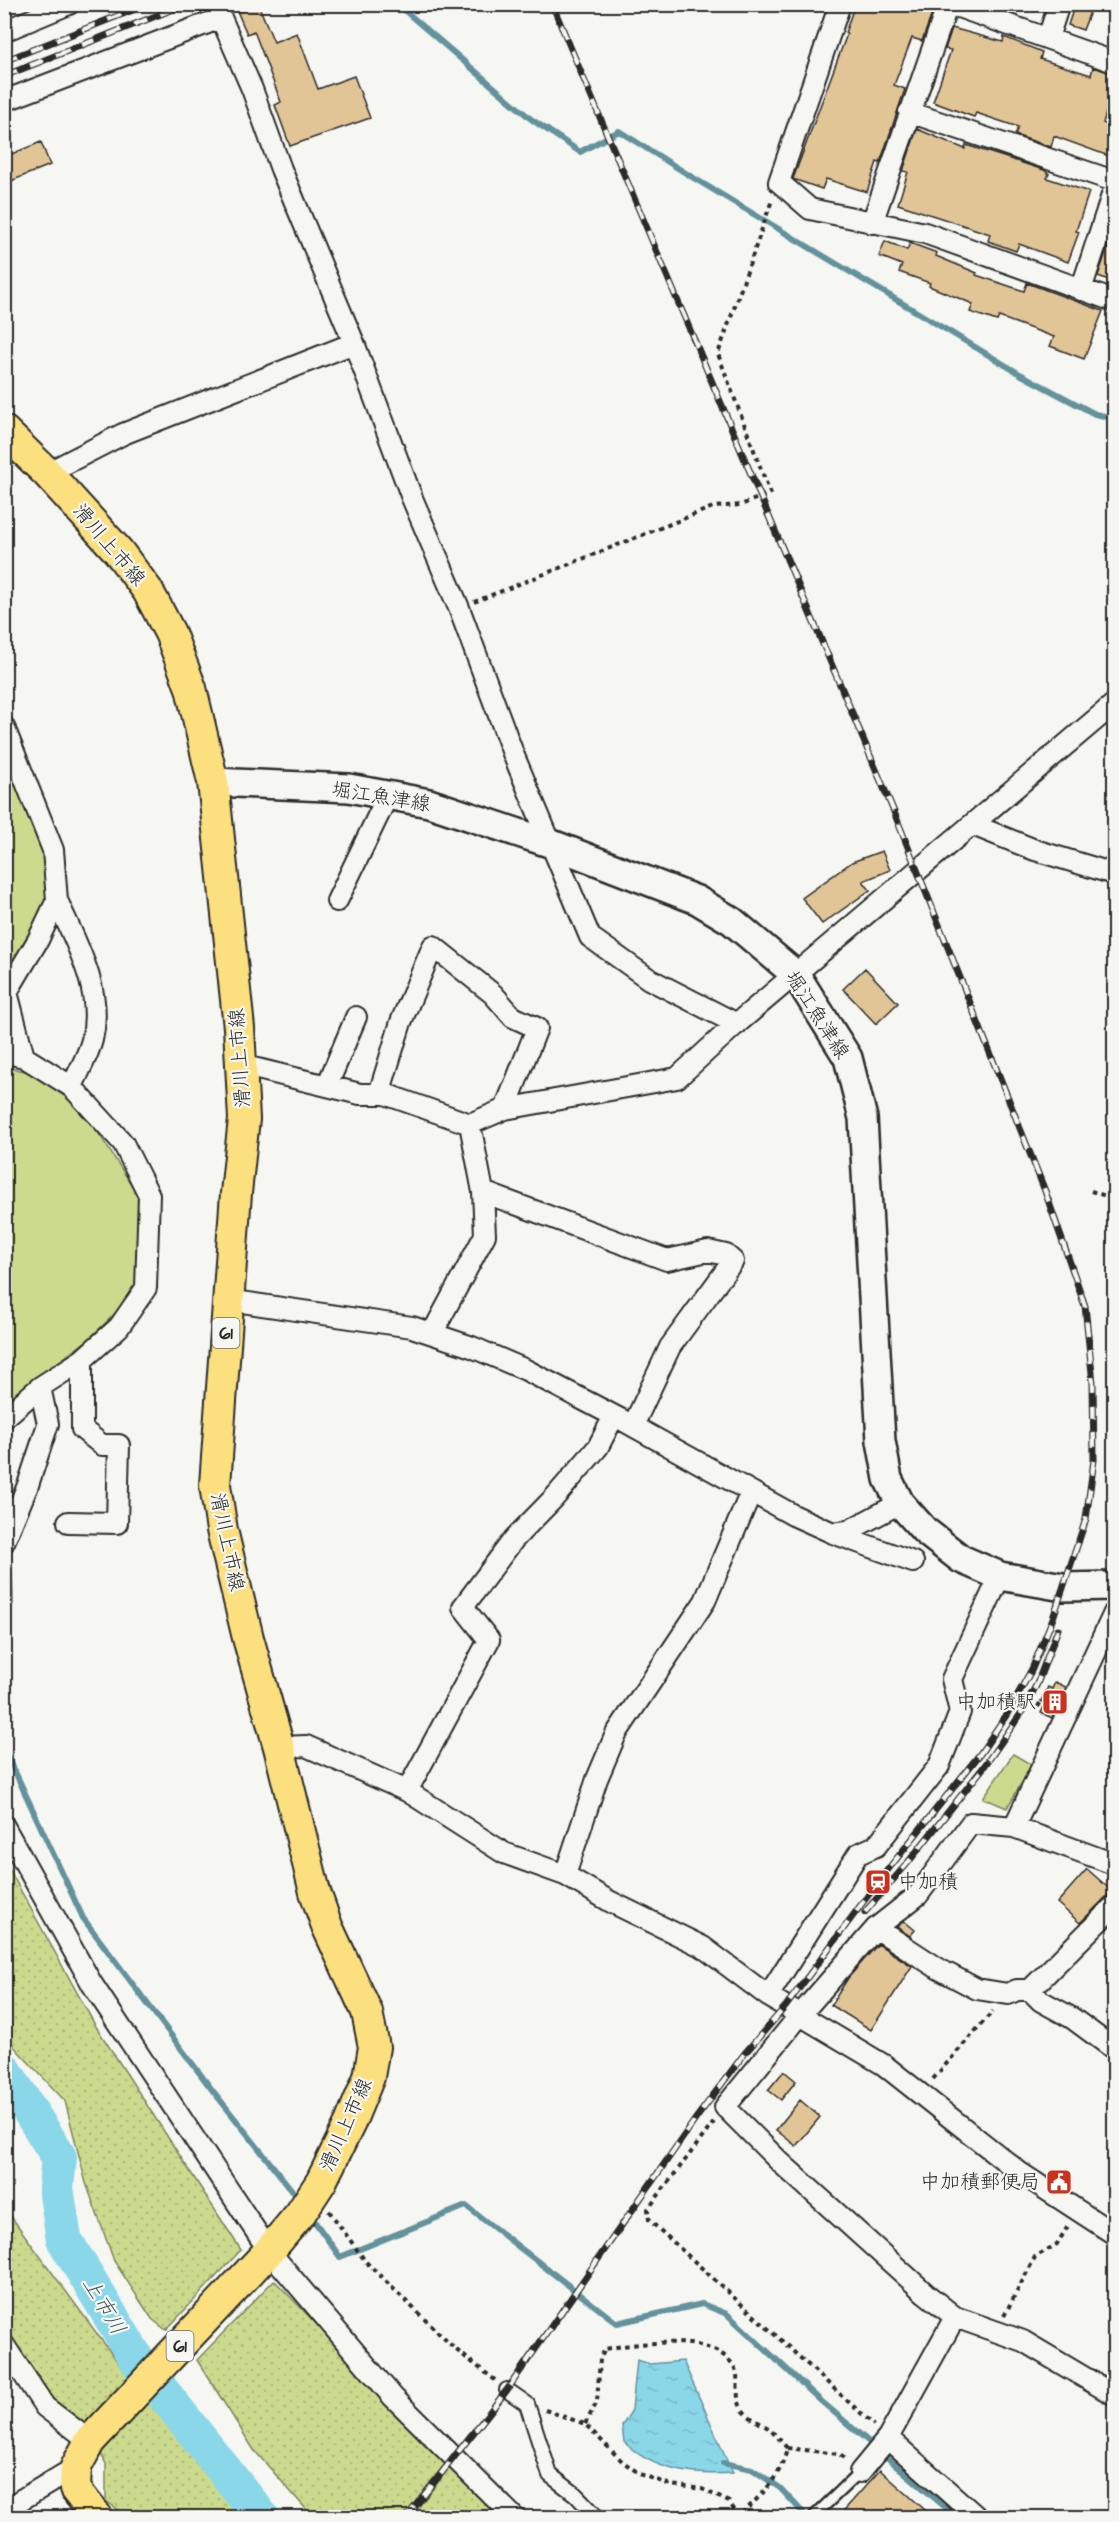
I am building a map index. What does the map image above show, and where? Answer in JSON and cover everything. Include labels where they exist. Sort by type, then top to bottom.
[{"type":"main road","name":"滑川上市線","points":[[4,431],[47,473],[118,551],[148,591],[170,633],[191,688],[213,782],[241,1065],[244,1119],[215,1485],[222,1530],[248,1638],[279,1747],[315,1892],[327,1926],[367,2012],[374,2047],[369,2077],[350,2122],[300,2214],[269,2251],[90,2441],[76,2467]]},
{"type":"main road","name":"堀江魚津線","points":[[213,782],[349,788],[429,803],[552,844],[697,900],[732,921],[796,975],[848,1058],[863,1118],[881,1441],[888,1479],[900,1503],[925,1531],[962,1559],[1000,1576],[1063,1587],[1111,1591]]},
{"type":"main road","points":[[76,2467],[75,2489],[98,2517]]},
{"type":"street","points":[[4,31],[69,4]]},
{"type":"street","points":[[840,4],[778,182],[810,209],[925,233],[1114,302]]},
{"type":"street","points":[[872,223],[909,112],[949,4],[1114,62]]},
{"type":"street","points":[[1048,38],[1059,4]]},
{"type":"street","points":[[4,101],[218,11],[354,343],[412,498],[459,608],[514,756],[590,938],[649,979],[737,1024]]},
{"type":"street","points":[[909,112],[1114,181]]},
{"type":"street","points":[[1081,290],[1114,189]]},
{"type":"street","points":[[47,473],[123,434],[354,343]]},
{"type":"street","points":[[241,1065],[360,1094],[385,1094],[470,1124],[505,1109],[677,1078],[737,1024],[1114,704]]},
{"type":"street","points":[[4,727],[53,850],[57,900],[91,979],[96,1011],[92,1042],[72,1087]]},
{"type":"street","points":[[337,901],[388,795]]},
{"type":"street","points":[[973,825],[1035,850],[1114,874]]},
{"type":"street","points":[[24,1056],[6,993],[39,940],[57,900]]},
{"type":"street","points":[[379,1094],[400,1022],[433,946],[493,994],[513,1017],[537,1028],[505,1109]]},
{"type":"street","points":[[327,1086],[356,1017]]},
{"type":"street","points":[[4,1052],[24,1056],[72,1087],[123,1143],[149,1195],[146,1288],[120,1327],[82,1360],[40,1387],[4,1418]]},
{"type":"street","points":[[433,1332],[485,1235],[483,1192],[470,1124]]},
{"type":"street","points":[[483,1192],[667,1260],[708,1251],[726,1255],[733,1261],[670,1347],[633,1426]]},
{"type":"street","points":[[228,1300],[433,1332],[526,1370],[633,1426],[793,1515],[833,1533],[913,1562]]},
{"type":"street","points":[[68,1522],[117,1523],[119,1445],[102,1445],[82,1429],[82,1360]]},
{"type":"street","points":[[4,1542],[28,1485],[48,1424],[40,1387]]},
{"type":"street","points":[[407,1791],[489,1640],[463,1606],[514,1539],[554,1498],[598,1447],[614,1416]]},
{"type":"street","points":[[565,1875],[597,1779],[616,1734],[705,1601],[751,1492]]},
{"type":"street","points":[[833,1533],[848,1531],[900,1503]]},
{"type":"street","points":[[768,1996],[858,1854],[876,1846],[939,1767],[960,1712],[952,1679],[1000,1576]]},
{"type":"street","points":[[1014,1827],[1114,1612]]},
{"type":"street","points":[[279,1747],[306,1746],[407,1791],[504,1853],[565,1875],[611,1902],[703,1947],[768,1996],[884,2065],[1019,2172],[1114,2234]]},
{"type":"street","points":[[1114,1864],[1014,1827],[971,1822],[918,1895],[876,1928],[800,2015],[725,2107],[781,2163],[925,2293],[955,2317],[1023,2341],[1114,2395]]},
{"type":"street","points":[[4,1826],[92,1984],[156,2084],[269,2251],[393,2397],[515,2517]]},
{"type":"street","points":[[876,1928],[939,1969],[977,1989],[1008,1994],[1017,1990],[1030,1990],[1114,1906]]},
{"type":"street","points":[[1030,1990],[1041,2001],[1072,2018],[1114,2049]]},
{"type":"street","points":[[861,2472],[888,2438],[955,2317]]},
{"type":"street","points":[[4,2345],[45,2408],[90,2441]]},
{"type":"street","points":[[507,2390],[527,2404],[550,2475],[575,2494],[598,2517]]},
{"type":"street","points":[[888,2438],[978,2517]]},
{"type":"street","points":[[4,2510],[76,2467]]},
{"type":"lane","points":[[812,2517],[861,2472]]},
{"type":"path","points":[[459,608],[713,507],[741,505],[771,493],[718,354],[778,182]]},
{"type":"path","points":[[1091,1191],[1114,1199]]},
{"type":"path","points":[[1038,1707],[1041,1701]]},
{"type":"path","points":[[921,2094],[1008,1994]]},
{"type":"path","points":[[725,2107],[648,2209],[649,2220],[888,2438]]},
{"type":"path","points":[[314,2191],[366,2262],[455,2349],[507,2390]]},
{"type":"path","points":[[996,2332],[1035,2257],[1057,2244],[1078,2210]]},
{"type":"path","points":[[585,2424],[597,2402],[600,2359],[605,2349],[642,2342],[683,2342],[725,2356],[734,2366],[738,2381],[737,2394],[742,2409],[768,2428],[787,2448],[839,2454],[861,2472]]},
{"type":"path","points":[[527,2404],[585,2424],[622,2462],[640,2474],[671,2485],[702,2489],[729,2502],[739,2517],[761,2496],[784,2462],[787,2448]]},
{"type":"green space","points":[[4,763],[39,838],[47,879],[47,898],[41,917],[5,977]]},
{"type":"green space","points":[[5,1067],[30,1072],[84,1110],[138,1195],[137,1272],[134,1295],[89,1339],[34,1380],[5,1407]]},
{"type":"green space","points":[[5,1570],[12,1570],[13,1604],[5,1606]]},
{"type":"green space","points":[[1013,1754],[1032,1765],[1007,1808],[983,1798]]},
{"type":"green space","points":[[4,1860],[95,2025],[241,2250],[166,2330],[152,2319],[114,2261],[86,2183],[65,2101],[5,2037]]},
{"type":"green space","points":[[4,2207],[128,2376],[254,2517],[129,2517],[106,2501],[106,2464],[86,2424],[41,2390],[5,2333]]},
{"type":"green space","points":[[274,2280],[502,2517],[313,2517],[254,2450],[197,2360]]},
{"type":"water","points":[[637,2360],[650,2364],[683,2361],[733,2473],[703,2474],[674,2470],[648,2460],[624,2442],[622,2426],[632,2410]]},
{"type":"building","points":[[234,4],[258,4],[274,42],[297,33],[318,89],[354,76],[370,118],[290,146],[275,105],[281,102],[254,31],[247,34]]},
{"type":"building","points":[[855,4],[902,4],[932,14],[922,41],[912,38],[894,85],[905,89],[880,163],[877,162],[867,192],[826,179],[822,189],[793,179],[847,34],[845,33]]},
{"type":"building","points":[[1075,4],[1093,4],[1083,30],[1068,25]]},
{"type":"building","points":[[952,28],[1003,42],[1004,37],[1042,52],[1040,59],[1091,75],[1093,67],[1114,74],[1114,86],[1103,123],[1114,127],[1114,158],[1054,136],[1051,147],[1015,135],[1018,127],[976,113],[974,117],[933,102],[951,50],[945,49]]},
{"type":"building","points":[[917,129],[965,149],[966,145],[1044,170],[1049,174],[1047,178],[1089,192],[1076,231],[1079,232],[1068,262],[1019,244],[1016,251],[988,241],[990,234],[898,204],[908,172],[903,171]]},
{"type":"building","points":[[41,142],[50,165],[4,184],[4,157]]},
{"type":"building","points":[[1114,229],[1114,282],[1098,276]]},
{"type":"building","points":[[885,241],[907,250],[910,243],[937,253],[936,256],[977,273],[976,275],[1024,291],[1027,283],[1103,311],[1084,359],[1050,346],[1054,337],[999,317],[997,321],[970,312],[973,304],[929,286],[930,283],[899,272],[902,265],[879,256]]},
{"type":"building","points":[[882,851],[890,870],[863,881],[870,890],[822,924],[802,898],[852,862]]},
{"type":"building","points":[[865,968],[898,1003],[876,1024],[843,989]]},
{"type":"building","name":"中加積駅","points":[[1055,1682],[1066,1687],[1052,1718],[1041,1713],[1046,1703],[1041,1701],[1048,1687],[1052,1689]]},
{"type":"building","points":[[1087,1869],[1112,1891],[1080,1923],[1057,1903]]},
{"type":"building","points":[[904,1921],[915,1930],[910,1936],[897,1927]]},
{"type":"building","points":[[878,1944],[912,1966],[871,2030],[831,2005],[848,1978]]},
{"type":"building","points":[[784,2071],[796,2081],[781,2100],[768,2090]]},
{"type":"building","points":[[800,2100],[820,2117],[796,2146],[776,2130]]},
{"type":"building","points":[[880,2470],[933,2517],[838,2517]]},
{"type":"waterway","points":[[397,4],[531,119],[580,152],[619,131],[1020,374],[1095,414],[1114,418]]},
{"type":"waterway","points":[[4,1748],[83,1918],[213,2091],[299,2199]]},
{"type":"waterway","name":"上市川","points":[[4,2070],[59,2157],[56,2188],[64,2239],[137,2360],[262,2518]]},
{"type":"waterway","points":[[310,2215],[340,2257],[466,2206],[617,2323],[702,2304],[727,2314],[821,2401],[958,2518]]},
{"type":"waterway","points":[[723,2463],[752,2469],[780,2488],[808,2518]]},
{"type":"railway","points":[[4,61],[148,4]]},
{"type":"railway","points":[[4,76],[186,4]]},
{"type":"railway","points":[[406,2518],[507,2390],[697,2117],[745,2053],[786,2006],[878,1882],[980,1754],[1007,1714],[1032,1669],[1053,1618],[1086,1519],[1094,1460],[1093,1383],[1085,1306],[1045,1191],[894,812],[552,4]]},
{"type":"railway","points":[[865,1912],[906,1865],[983,1768],[1020,1715],[1037,1684],[1058,1629]]},
{"type":"place","name":"中加積駅","points":[[1055,1702]]},
{"type":"place","name":"中加積","points":[[878,1882]]},
{"type":"place","name":"中加積郵便局","points":[[1059,2182]]}]
